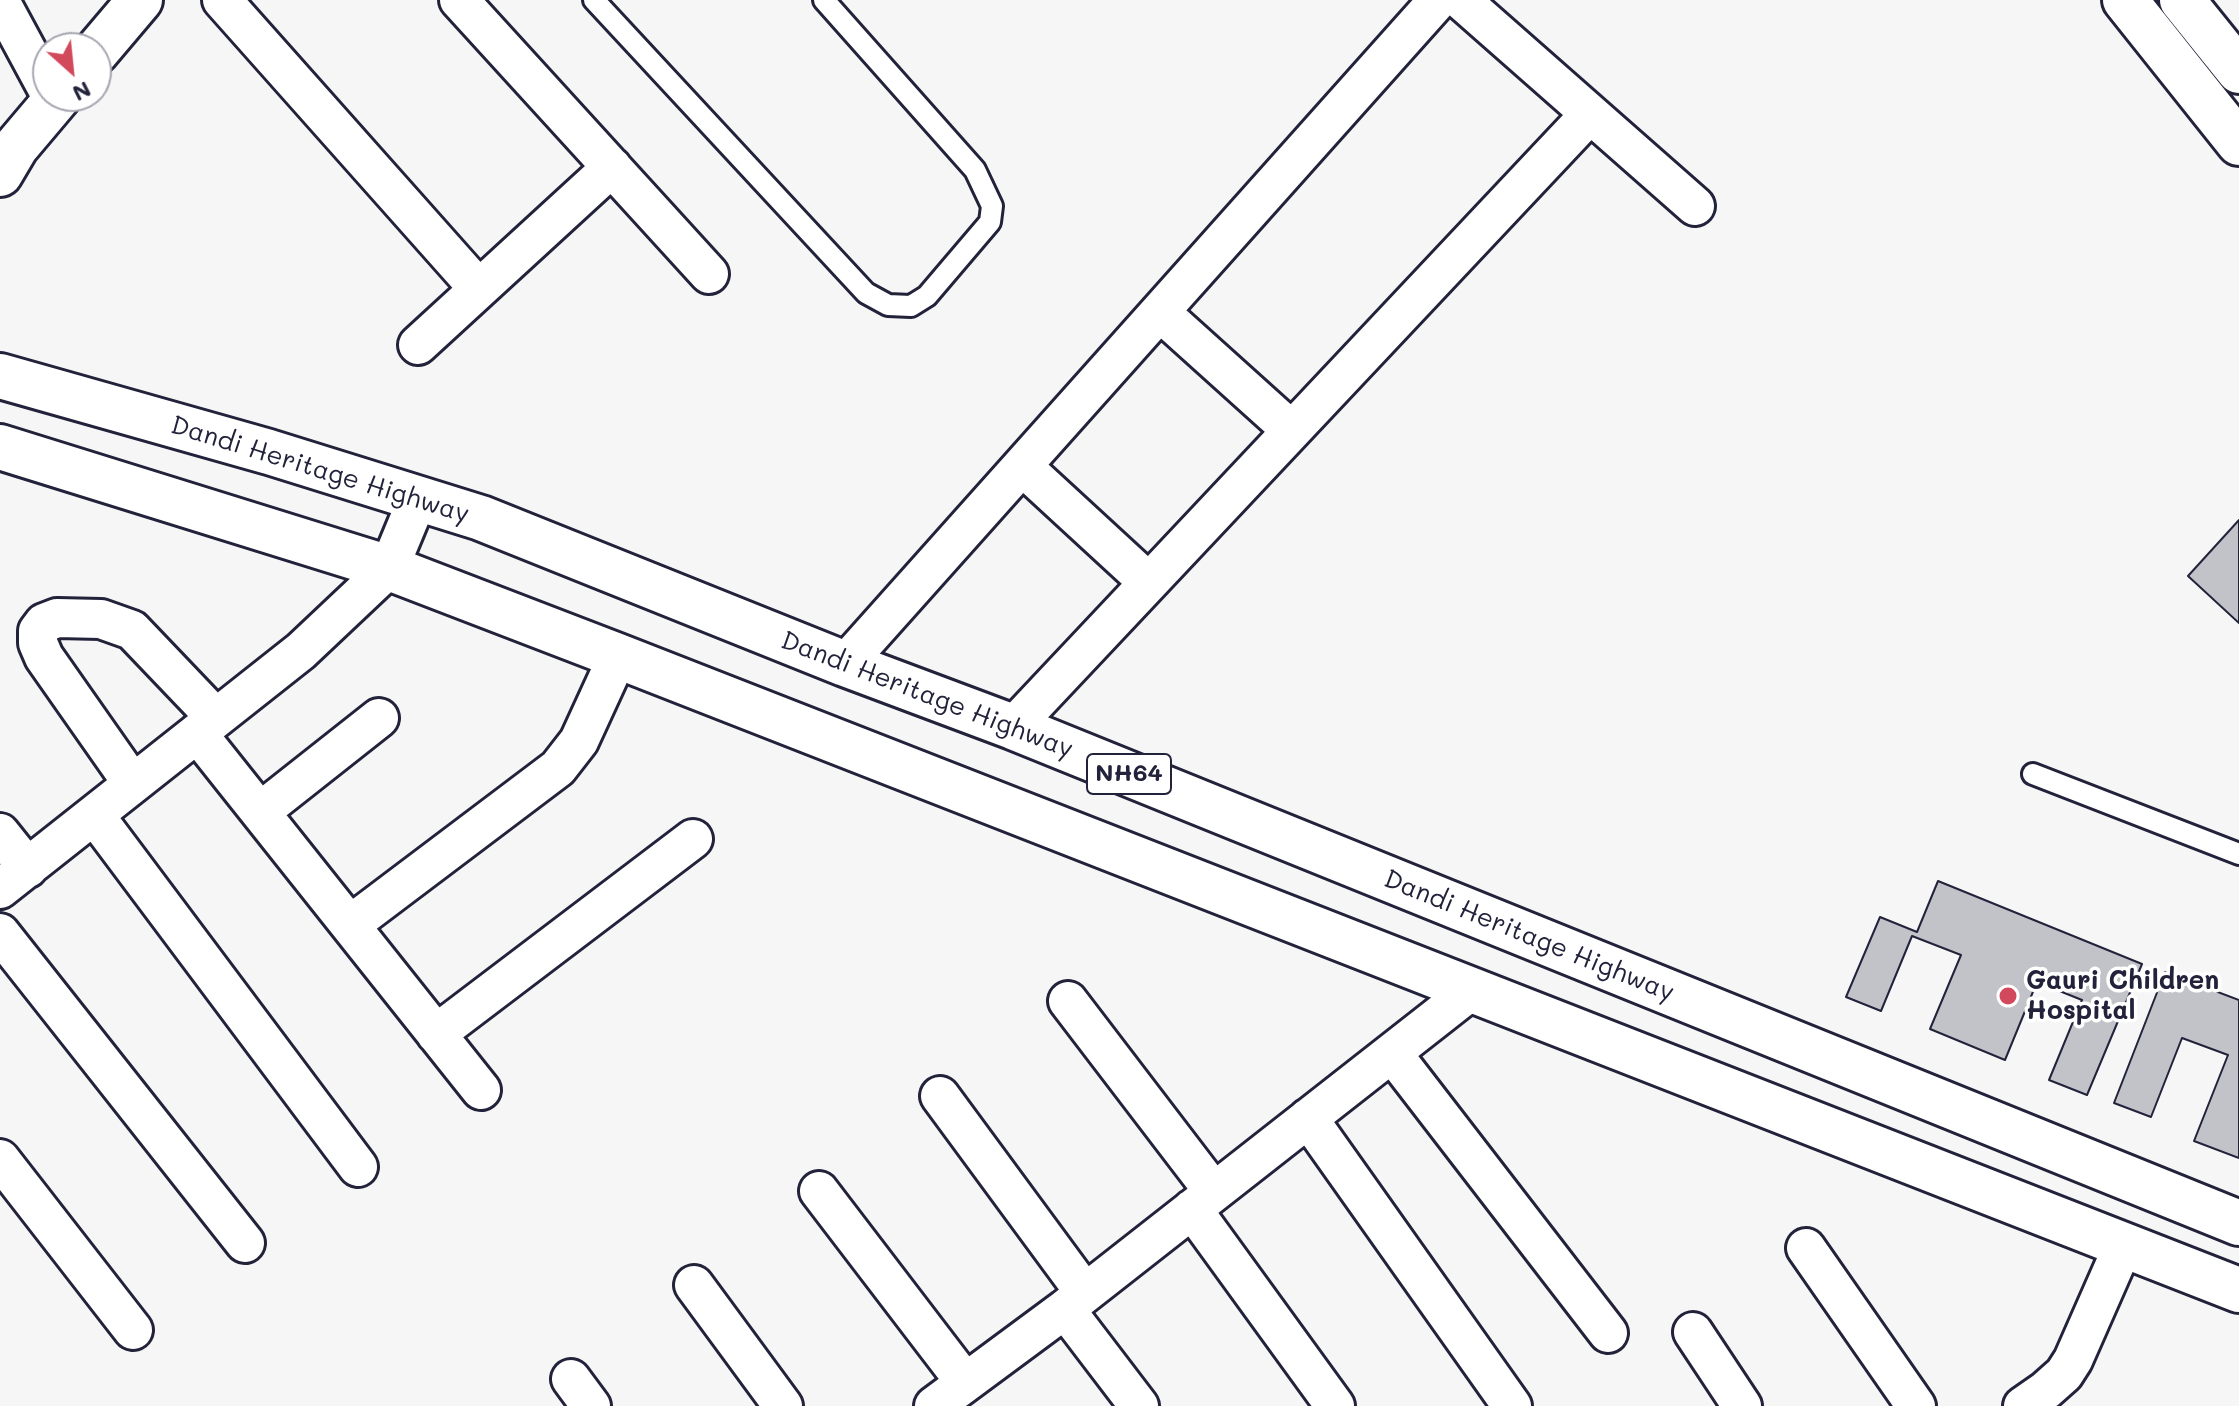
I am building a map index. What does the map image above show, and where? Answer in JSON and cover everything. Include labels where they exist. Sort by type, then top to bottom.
[{"type":"main road","points":[[112,33],[140,0]]},
{"type":"main road","points":[[2125,0],[2239,143]]},
{"type":"main road","points":[[2182,0],[2239,71]]},
{"type":"main road","points":[[0,174],[41,112]]},
{"type":"main road","name":"Dandi Heritage Highway","points":[[0,376],[269,452],[481,518],[845,664],[1013,727],[2239,1223]]},
{"type":"main road","points":[[0,447],[389,568],[2239,1290]]},
{"type":"street","points":[[222,0],[479,289]]},
{"type":"street","points":[[459,0],[709,274]]},
{"type":"street","points":[[845,664],[1438,0]]},
{"type":"street","points":[[1461,0],[1695,206]]},
{"type":"street","points":[[0,1],[32,58]]},
{"type":"street","points":[[1013,727],[1590,114]]},
{"type":"street","points":[[418,345],[612,167]]},
{"type":"street","points":[[1160,312],[1291,430]]},
{"type":"street","points":[[1022,466],[1148,582]]},
{"type":"street","points":[[0,833],[14,879],[301,651],[389,568],[418,498]]},
{"type":"street","points":[[133,784],[44,657],[38,643],[38,631],[44,623],[57,618],[101,619],[132,630],[207,726],[260,812],[481,1090]]},
{"type":"street","points":[[350,925],[558,768],[579,741],[618,656]]},
{"type":"street","points":[[260,812],[379,718]]},
{"type":"street","points":[[95,816],[358,1167]]},
{"type":"street","points":[[436,1034],[693,839]]},
{"type":"street","points":[[0,933],[245,1243]]},
{"type":"street","points":[[819,1191],[947,1398],[1473,989]]},
{"type":"street","points":[[1068,1001],[1203,1200],[1335,1406]]},
{"type":"street","points":[[1392,1053],[1608,1333]]},
{"type":"street","points":[[940,1096],[1075,1301],[1139,1406]]},
{"type":"street","points":[[1308,1118],[1512,1406]]},
{"type":"street","points":[[0,1159],[133,1330]]},
{"type":"street","points":[[2023,1406],[2064,1374],[2073,1360],[2124,1244]]},
{"type":"street","points":[[1806,1248],[1916,1406]]},
{"type":"street","points":[[694,1285],[783,1406]]},
{"type":"street","points":[[1693,1332],[1742,1406]]},
{"type":"lane","points":[[594,0],[866,293],[888,305],[911,306],[927,296],[990,222],[992,206],[975,170],[824,0]]},
{"type":"lane","points":[[2033,774],[2239,854]]},
{"type":"building","points":[[2239,520],[2239,623],[2188,576]]},
{"type":"building","points":[[1938,881],[2142,964],[2087,1095],[2049,1080],[2082,1000],[2037,982],[2005,1060],[1930,1029],[1961,955],[1912,936],[1881,1011],[1846,997],[1880,917],[1917,932]]},
{"type":"building","points":[[2165,972],[2239,1000],[2239,1158],[2194,1141],[2228,1055],[2182,1038],[2151,1117],[2114,1103]]},
{"type":"place","name":"Gauri Children Hospital","points":[[2008,996]]}]
